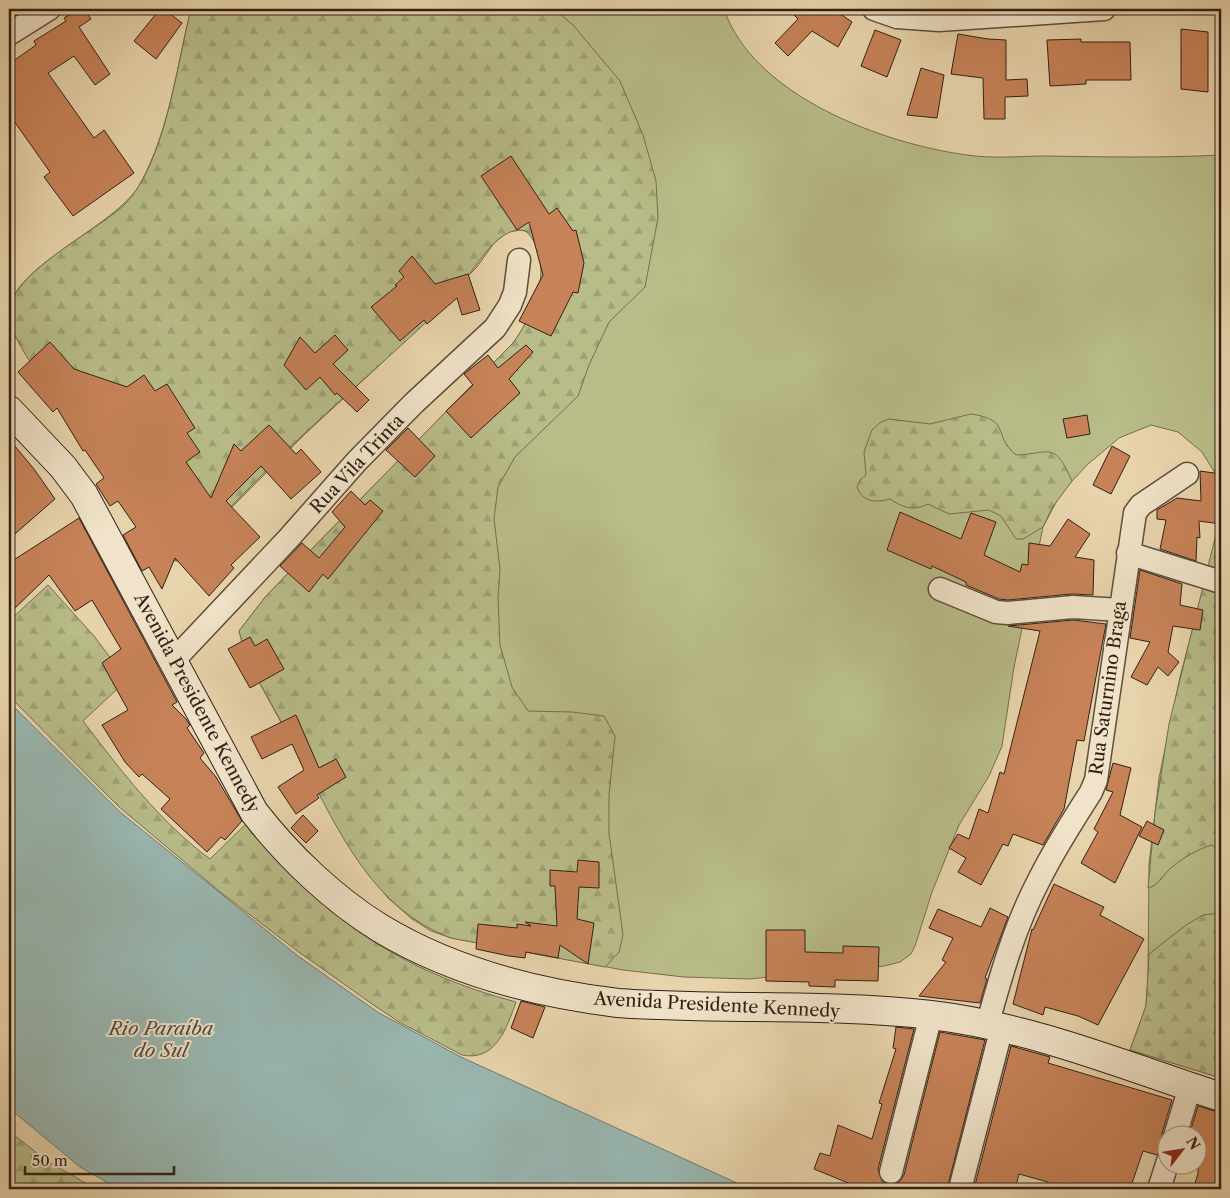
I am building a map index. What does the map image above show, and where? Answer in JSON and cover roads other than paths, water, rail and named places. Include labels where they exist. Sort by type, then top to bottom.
[{"type":"main road","name":"Avenida Presidente Kennedy","points":[[9,410],[63,467],[84,495],[254,812],[268,830],[319,880],[355,911],[381,929],[461,966],[557,994],[620,1003],[931,1015],[995,1026],[1097,1053],[1221,1097]]},
{"type":"street","points":[[9,34],[49,9]]},
{"type":"street","points":[[874,9],[897,18],[912,20],[993,13],[1104,9]]},
{"type":"street","name":"Rua Vila Trinta","points":[[174,660],[289,538],[357,461],[495,328],[510,305],[515,292],[519,260]]},
{"type":"street","name":"Rua Saturnino Braga","points":[[960,1189],[995,1026],[1000,977],[1019,923],[1039,878],[1091,792],[1096,780],[1135,513],[1141,506],[1187,474]]},
{"type":"street","points":[[1128,553],[1221,582]]},
{"type":"street","points":[[940,589],[986,609],[1002,613],[1073,607],[1120,610]]},
{"type":"street","points":[[891,1172],[931,1015]]},
{"type":"street","points":[[1178,1126],[1190,1087]]},
{"type":"street","points":[[1159,1189],[1163,1176]]},
{"type":"water","name":"Rio Paraíba do Sul","points":[[9,702],[120,812],[298,956],[379,1013],[461,1057],[750,1189],[119,1189],[80,1167],[9,1108]]}]
